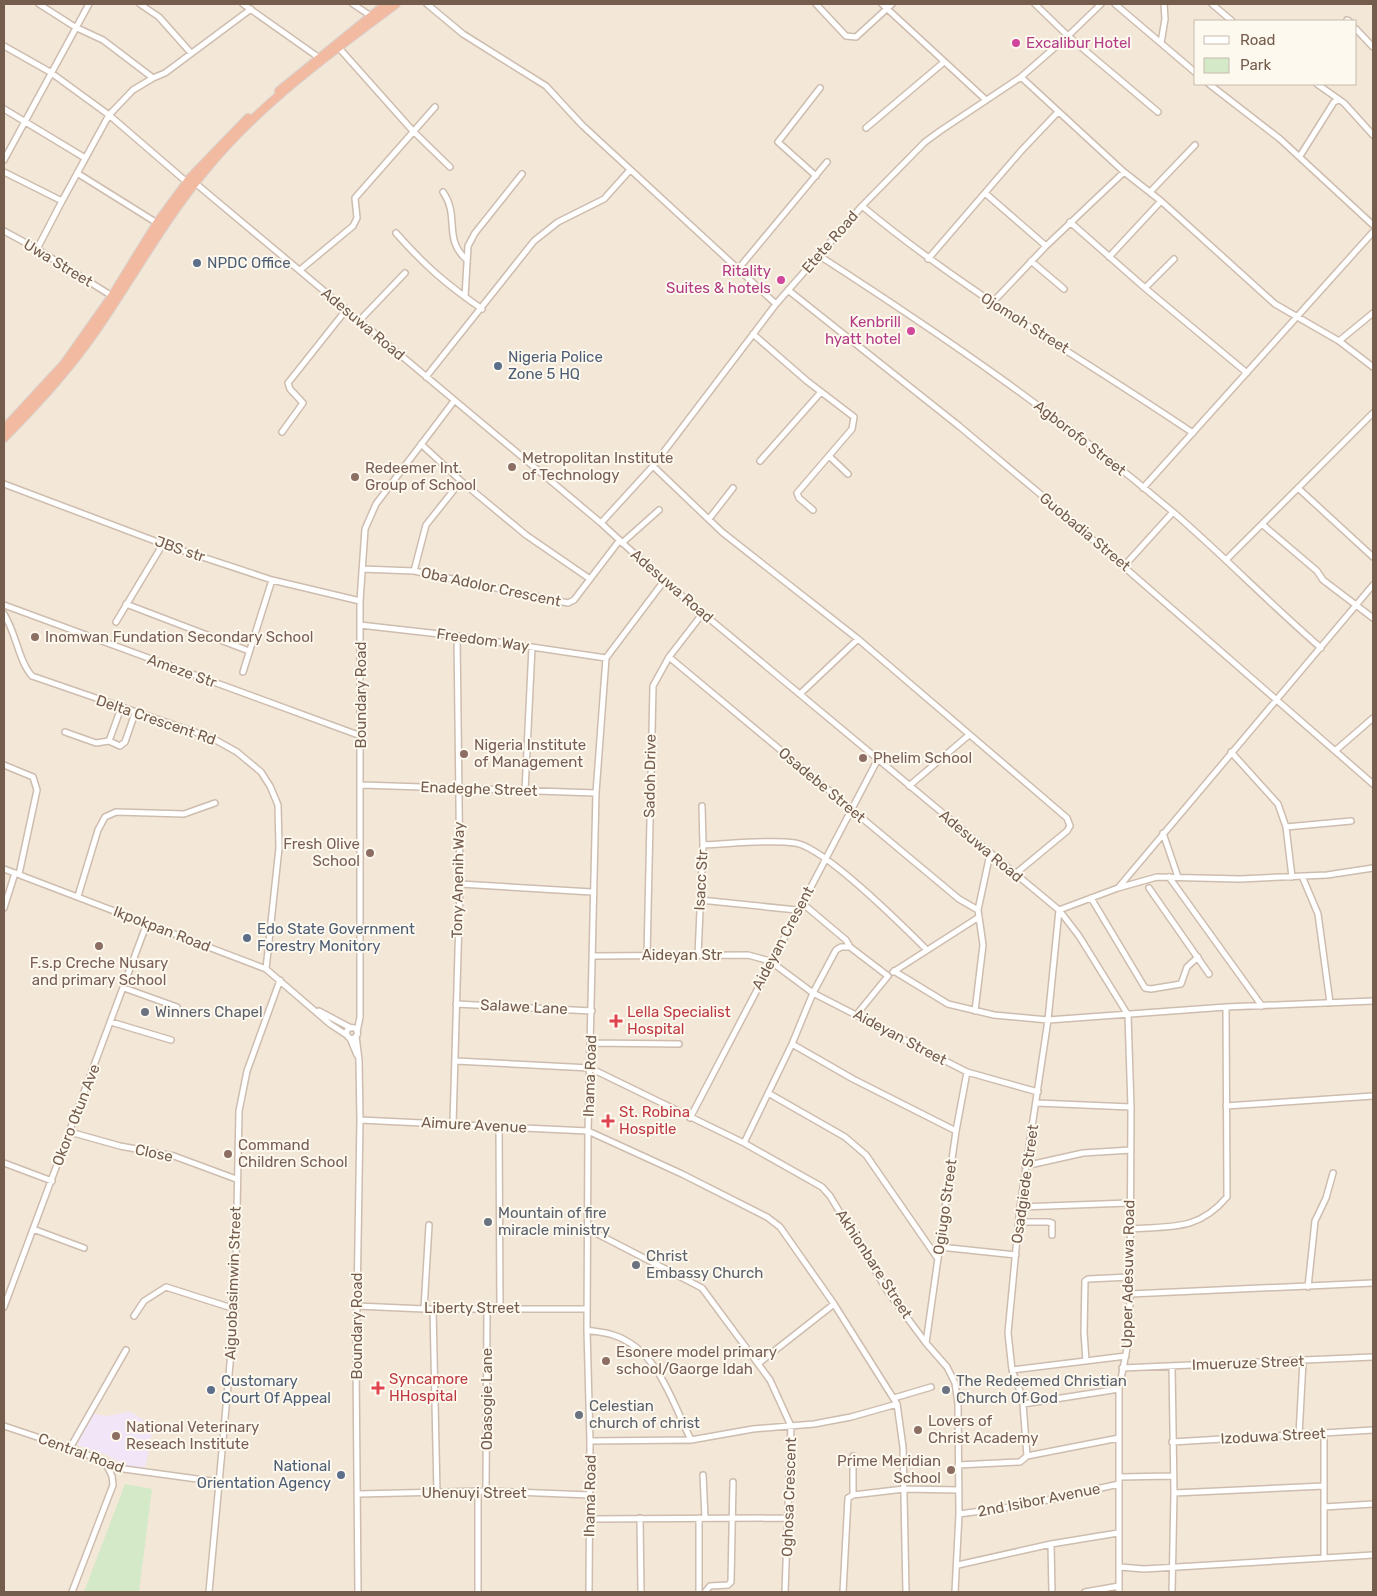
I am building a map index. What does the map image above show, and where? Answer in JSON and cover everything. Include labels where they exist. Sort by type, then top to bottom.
[{"type":"highway","points":[[4,429],[46,386],[112,296],[157,223],[191,182],[245,122],[318,57],[386,4]]},
{"type":"highway","points":[[4,438],[52,387],[94,334],[191,182],[254,120],[339,48],[396,4]]},
{"type":"street","points":[[39,4],[75,27],[103,40],[153,78]]},
{"type":"street","points":[[4,160],[50,72],[89,4]]},
{"type":"street","points":[[140,4],[165,23],[191,52]]},
{"type":"street","points":[[243,4],[318,57]]},
{"type":"street","points":[[353,4],[371,16]]},
{"type":"street","points":[[427,4],[463,34],[546,86],[582,125],[776,304]]},
{"type":"street","points":[[816,4],[846,36],[851,37],[856,37],[892,4]]},
{"type":"street","points":[[882,4],[986,100]]},
{"type":"street","points":[[1035,4],[1068,36],[1158,112]]},
{"type":"street","name":"Etete Road","points":[[601,523],[653,466],[776,304],[862,206],[925,142],[1021,77],[1101,4]]},
{"type":"street","points":[[1115,4],[1194,71]]},
{"type":"street","points":[[1161,43],[1165,19],[1164,4]]},
{"type":"street","points":[[1212,4],[1231,20]]},
{"type":"street","points":[[37,249],[109,115],[134,90],[165,73],[251,9]]},
{"type":"street","points":[[1357,30],[1373,47]]},
{"type":"street","name":"Adesuwa Road","points":[[4,46],[50,72],[109,115],[300,270],[601,523],[664,581],[1059,910],[1079,936],[1128,1015]]},
{"type":"street","points":[[339,48],[412,130],[450,168]]},
{"type":"street","points":[[866,128],[944,62]]},
{"type":"street","points":[[1021,77],[1124,172],[1161,201],[1276,304],[1339,341],[1373,366]]},
{"type":"street","points":[[1210,85],[1300,156],[1373,225]]},
{"type":"street","points":[[1318,85],[1344,103],[1373,135]]},
{"type":"street","points":[[816,176],[778,142],[820,88]]},
{"type":"street","points":[[1300,156],[1334,102],[1339,100]]},
{"type":"street","points":[[300,270],[353,226],[357,218],[355,198],[412,130],[435,107]]},
{"type":"street","points":[[4,108],[85,158]]},
{"type":"street","points":[[928,259],[985,192],[1058,112]]},
{"type":"street","points":[[1150,192],[1195,145]]},
{"type":"street","points":[[739,268],[827,162]]},
{"type":"street","points":[[426,377],[482,309],[534,241],[572,214],[604,199],[630,170]]},
{"type":"street","points":[[4,172],[62,201]]},
{"type":"street","points":[[992,303],[1070,222],[1124,172]]},
{"type":"street","points":[[77,173],[157,223]]},
{"type":"street","points":[[465,297],[468,246],[475,233],[522,174]]},
{"type":"street","points":[[444,192],[453,215],[452,239],[458,252],[466,259]]},
{"type":"street","points":[[985,192],[1046,246]]},
{"type":"street","points":[[1109,257],[1161,201]]},
{"type":"street","name":"Ojomoh Street","points":[[862,206],[928,259],[992,303],[1105,373],[1193,432]]},
{"type":"street","points":[[1070,222],[1145,288],[1247,373]]},
{"type":"street","name":"Uwa Street","points":[[4,231],[37,249],[112,296]]},
{"type":"street","points":[[1143,488],[1373,232]]},
{"type":"street","points":[[396,233],[422,263],[451,288],[482,309]]},
{"type":"street","name":"Agborofo Street","points":[[818,255],[983,363],[1143,488],[1227,559],[1276,609],[1321,648]]},
{"type":"street","points":[[1145,288],[1174,259]]},
{"type":"street","points":[[1031,261],[1064,289]]},
{"type":"street","points":[[359,321],[405,272]]},
{"type":"street","name":"Guobadia Street","points":[[788,290],[959,426],[1125,566],[1373,784]]},
{"type":"street","points":[[282,432],[303,402],[290,389],[288,383],[346,310]]},
{"type":"street","points":[[1339,341],[1373,313]]},
{"type":"street","points":[[753,334],[854,417],[855,423],[852,428],[797,493],[799,498],[813,510]]},
{"type":"street","points":[[760,461],[822,392]]},
{"type":"street","name":"Boundary Road","points":[[358,1592],[357,1306],[360,1120],[359,1060],[353,1033],[360,1017],[362,785],[360,601],[365,529],[376,504],[454,401]]},
{"type":"street","points":[[1227,559],[1373,414]]},
{"type":"street","points":[[421,444],[461,482],[526,535],[590,579]]},
{"type":"street","points":[[829,456],[848,474]]},
{"type":"street","points":[[653,466],[748,553],[858,639],[1070,822],[1067,831],[1015,874]]},
{"type":"street","points":[[414,571],[426,525],[461,482]]},
{"type":"street","name":"JBS str","points":[[4,484],[163,544],[272,580],[360,601]]},
{"type":"street","points":[[709,519],[733,488]]},
{"type":"street","points":[[1298,488],[1373,557]]},
{"type":"street","name":"Oba Adolor Crescent","points":[[362,569],[414,571],[568,603],[574,600],[621,542],[659,510]]},
{"type":"street","points":[[1125,566],[1173,512]]},
{"type":"street","points":[[1263,525],[1317,571],[1324,580],[1373,618]]},
{"type":"street","points":[[116,622],[163,544]]},
{"type":"street","points":[[243,672],[272,580]]},
{"type":"street","points":[[606,658],[664,581]]},
{"type":"street","points":[[1118,888],[1373,585]]},
{"type":"street","points":[[126,604],[249,651]]},
{"type":"street","name":"Ameze Str","points":[[4,605],[361,736]]},
{"type":"street","name":"Sadoh Drive","points":[[647,956],[653,686],[669,657],[703,613]]},
{"type":"street","name":"Delta Crescent Rd","points":[[4,614],[12,626],[26,668],[32,676],[212,738],[237,752],[261,772],[270,786],[278,806],[280,848],[266,969]]},
{"type":"street","name":"Freedom Way","points":[[360,625],[457,636],[606,658]]},
{"type":"street","name":"Tony Anenih Way","points":[[453,1124],[460,884],[457,636]]},
{"type":"street","points":[[800,694],[858,639]]},
{"type":"street","points":[[525,791],[532,647]]},
{"type":"street","name":"Osadebe Street","points":[[669,657],[959,899],[978,910]]},
{"type":"street","name":"Ihama Road","points":[[589,1592],[590,1441],[586,1309],[588,1131],[593,956],[592,892],[596,793],[606,658]]},
{"type":"street","points":[[109,740],[121,708]]},
{"type":"street","points":[[109,740],[114,745],[122,744],[135,713]]},
{"type":"street","points":[[1335,751],[1373,718]]},
{"type":"street","points":[[65,732],[96,743],[109,740]]},
{"type":"street","points":[[909,786],[969,735]]},
{"type":"street","points":[[1231,752],[1276,799],[1286,827],[1292,876]]},
{"type":"street","name":"Aideyan Cresent","points":[[690,1118],[824,858],[878,760]]},
{"type":"street","points":[[4,765],[33,777],[37,790],[17,873],[4,908]]},
{"type":"street","name":"Enadeghe Street","points":[[362,785],[596,793]]},
{"type":"street","points":[[78,896],[98,830],[105,817],[116,812],[184,814],[215,803]]},
{"type":"street","name":"Isacc Str","points":[[698,955],[703,845],[702,806]]},
{"type":"street","points":[[1286,827],[1351,821]]},
{"type":"street","points":[[1163,833],[1178,877]]},
{"type":"street","points":[[703,845],[796,843],[812,849],[888,911],[926,949]]},
{"type":"street","points":[[975,1011],[983,945],[978,910],[990,854]]},
{"type":"street","points":[[1059,910],[1146,879],[1178,877],[1240,880],[1327,875],[1373,868]]},
{"type":"street","name":"Ikpokpan Road","points":[[4,869],[266,969],[330,1024],[353,1033]]},
{"type":"street","points":[[1302,876],[1318,914],[1330,1003]]},
{"type":"street","points":[[1170,877],[1262,1006]]},
{"type":"street","points":[[460,884],[592,892]]},
{"type":"street","points":[[1149,888],[1209,974]]},
{"type":"street","points":[[1091,898],[1145,988],[1151,989],[1181,984],[1187,967],[1198,957]]},
{"type":"street","points":[[700,900],[797,910]]},
{"type":"street","points":[[802,903],[846,940],[850,947],[888,976]]},
{"type":"street","name":"Osadgiede Street","points":[[1027,1456],[1023,1404],[1012,1370],[1008,1333],[1020,1207],[1048,1020],[1059,910]]},
{"type":"street","points":[[857,1014],[894,971],[979,917]]},
{"type":"street","name":"Okoro Otun Ave","points":[[4,1307],[147,923]]},
{"type":"street","points":[[744,1144],[836,950],[842,947],[850,947]]},
{"type":"street","name":"Aideyan Str","points":[[593,956],[748,955],[770,961]]},
{"type":"street","name":"Aideyan Street","points":[[770,961],[814,993],[857,1014],[913,1046],[967,1072],[1038,1092]]},
{"type":"street","points":[[894,971],[948,1004],[975,1011],[1048,1020],[1226,1007],[1373,1001]]},
{"type":"street","name":"Aiguobasimwin Street","points":[[209,1592],[235,1309],[236,1179],[242,1091],[280,980]]},
{"type":"street","points":[[124,988],[177,1007]]},
{"type":"street","name":"Salawe Lane","points":[[456,1004],[592,1011]]},
{"type":"street","name":"Ikpokpan Road","points":[[310,1005],[353,1033]]},
{"type":"street","points":[[1130,1229],[1193,1224],[1206,1218],[1227,1197],[1226,1007]]},
{"type":"street","name":"Upper Adesuwa Road","points":[[1119,1589],[1119,1389],[1126,1356],[1130,1294],[1131,1107],[1128,1015]]},
{"type":"street","points":[[111,1022],[171,1040]]},
{"type":"street","points":[[590,1044],[679,1044]]},
{"type":"street","points":[[792,1044],[853,1079],[956,1132]]},
{"type":"street","points":[[456,1061],[590,1068]]},
{"type":"street","name":"Akhionbare Street","points":[[590,1068],[814,1180],[830,1196],[888,1292],[926,1343],[947,1367],[955,1383],[958,1404],[959,1514],[958,1565],[955,1592]]},
{"type":"street","name":"Ogiugo Street","points":[[926,1343],[956,1132],[967,1072]]},
{"type":"street","points":[[768,1093],[845,1137],[866,1155],[938,1259]]},
{"type":"street","points":[[1226,1106],[1373,1096]]},
{"type":"street","points":[[1037,1103],[1131,1107]]},
{"type":"street","name":"Aimure Avenue","points":[[360,1120],[588,1131]]},
{"type":"street","points":[[498,1126],[500,1308]]},
{"type":"street","points":[[588,1131],[682,1174],[774,1222],[796,1247],[897,1404],[903,1447],[906,1592]]},
{"type":"street","name":"Close","points":[[70,1132],[120,1146],[174,1156],[236,1179]]},
{"type":"street","points":[[1025,1166],[1083,1153],[1130,1150]]},
{"type":"street","points":[[4,1163],[52,1181]]},
{"type":"street","points":[[1308,1287],[1316,1221],[1326,1198],[1333,1173]]},
{"type":"street","points":[[1020,1207],[1130,1203]]},
{"type":"street","points":[[1019,1222],[1048,1222],[1052,1224],[1052,1235]]},
{"type":"street","points":[[424,1309],[430,1225]]},
{"type":"street","points":[[33,1229],[84,1248]]},
{"type":"street","name":"Oghosa Crescent","points":[[588,1229],[702,1288],[770,1380],[791,1426],[785,1592]]},
{"type":"street","points":[[940,1247],[1016,1255]]},
{"type":"street","points":[[1086,1361],[1084,1332],[1085,1280],[1088,1278],[1130,1277]]},
{"type":"street","points":[[1130,1294],[1373,1283]]},
{"type":"street","points":[[134,1316],[144,1300],[166,1286],[235,1309]]},
{"type":"street","points":[[759,1364],[834,1304]]},
{"type":"street","name":"Liberty Street","points":[[357,1306],[424,1309],[586,1309]]},
{"type":"street","name":"Obasogie Lane","points":[[486,1491],[487,1308]]},
{"type":"street","points":[[433,1309],[437,1494]]},
{"type":"street","points":[[586,1330],[613,1335],[623,1339],[636,1347],[649,1359],[662,1379],[691,1440]]},
{"type":"street","points":[[70,1448],[126,1350]]},
{"type":"street","points":[[1012,1370],[1126,1356]]},
{"type":"street","name":"Imueruze Street","points":[[1122,1368],[1373,1357]]},
{"type":"street","points":[[1299,1435],[1303,1361]]},
{"type":"street","points":[[1172,1366],[1172,1476],[1174,1493],[1172,1592]]},
{"type":"street","points":[[894,1398],[931,1387]]},
{"type":"street","points":[[1023,1404],[1119,1389]]},
{"type":"street","points":[[590,1441],[691,1440],[753,1429],[791,1426],[851,1417],[897,1404]]},
{"type":"street","name":"Central Road","points":[[4,1426],[70,1448],[124,1469],[219,1482]]},
{"type":"street","name":"Izoduwa Street","points":[[1172,1442],[1373,1430]]},
{"type":"street","points":[[1324,1433],[1324,1558]]},
{"type":"street","points":[[958,1465],[1020,1462],[1027,1456],[1119,1438]]},
{"type":"street","points":[[853,1456],[853,1495]]},
{"type":"street","points":[[72,1592],[113,1485],[112,1476],[105,1462]]},
{"type":"street","points":[[112,1476],[124,1469]]},
{"type":"street","points":[[703,1475],[705,1518]]},
{"type":"street","name":"2nd Isibor Avenue","points":[[959,1514],[1042,1502],[1119,1480],[1172,1476]]},
{"type":"street","points":[[705,1592],[710,1586],[728,1585],[731,1582],[734,1519],[733,1482]]},
{"type":"street","points":[[1174,1493],[1324,1486]]},
{"type":"street","points":[[843,1592],[846,1503],[848,1498],[853,1495],[904,1489],[958,1490]]},
{"type":"street","points":[[478,1491],[478,1592]]},
{"type":"street","name":"Uhenuyi Street","points":[[358,1494],[437,1494],[486,1491],[590,1495]]},
{"type":"street","points":[[1324,1508],[1373,1504]]},
{"type":"street","points":[[640,1518],[641,1592]]},
{"type":"street","points":[[698,1518],[699,1592]]},
{"type":"street","points":[[590,1519],[788,1518]]},
{"type":"street","points":[[958,1565],[1051,1544],[1118,1533]]},
{"type":"street","points":[[1051,1544],[1052,1592]]},
{"type":"street","points":[[1120,1567],[1144,1569],[1373,1555]]},
{"type":"street","points":[[1085,1592],[1119,1589]]},
{"type":"shaded area","points":[[4,4],[1373,4],[1373,1592],[4,1592]]},
{"type":"shaded area","name":"National Veterinary Reseach Institute","points":[[128,1412],[133,1413],[153,1427],[145,1469],[124,1465],[107,1455],[77,1445],[90,1417],[94,1414],[107,1416]]},
{"type":"green space","points":[[125,1484],[152,1489],[139,1592],[84,1592]]},
{"type":"place","name":"Excalibur Hotel","points":[[1016,43]]},
{"type":"place","name":"NPDC Office","points":[[197,263]]},
{"type":"place","name":"Ritality Suites & hotels","points":[[781,280]]},
{"type":"place","name":"Kenbrill hyatt hotel","points":[[911,331]]},
{"type":"place","name":"Nigeria Police Zone 5 HQ","points":[[498,366]]},
{"type":"place","name":"Metropolitan Institute of Technology","points":[[512,467]]},
{"type":"place","name":"Redeemer Int. Group of School","points":[[355,477]]},
{"type":"place","name":"Inomwan Fundation Secondary School","points":[[35,637]]},
{"type":"place","name":"Nigeria Institute of Management","points":[[464,754]]},
{"type":"place","name":"Phelim School","points":[[863,758]]},
{"type":"place","name":"Fresh Olive School","points":[[370,853]]},
{"type":"place","name":"Edo State Government Forestry Monitory","points":[[247,938]]},
{"type":"place","name":"F.s.p Creche Nusary and primary School","points":[[99,946]]},
{"type":"place","name":"Winners Chapel","points":[[145,1012]]},
{"type":"place","name":"Lella Specialist Hospital","points":[[616,1021]]},
{"type":"place","name":"St. Robina Hospitle","points":[[608,1121]]},
{"type":"place","name":"Command Children School","points":[[228,1154]]},
{"type":"place","name":"Mountain of fire miracle ministry","points":[[488,1222]]},
{"type":"place","name":"Christ Embassy Church","points":[[636,1265]]},
{"type":"place","name":"Esonere model primary school/Gaorge Idah","points":[[606,1361]]},
{"type":"place","name":"Syncamore HHospital","points":[[378,1388]]},
{"type":"place","name":"Customary Court Of Appeal","points":[[211,1390]]},
{"type":"place","name":"The Redeemed Christian Church Of God","points":[[946,1390]]},
{"type":"place","name":"Celestian church of christ","points":[[579,1415]]},
{"type":"place","name":"Lovers of Christ Academy","points":[[918,1430]]},
{"type":"place","name":"National Veterinary Reseach Institute","points":[[116,1436]]},
{"type":"place","name":"Prime Meridian School","points":[[951,1470]]},
{"type":"place","name":"National Orientation Agency","points":[[341,1475]]}]
